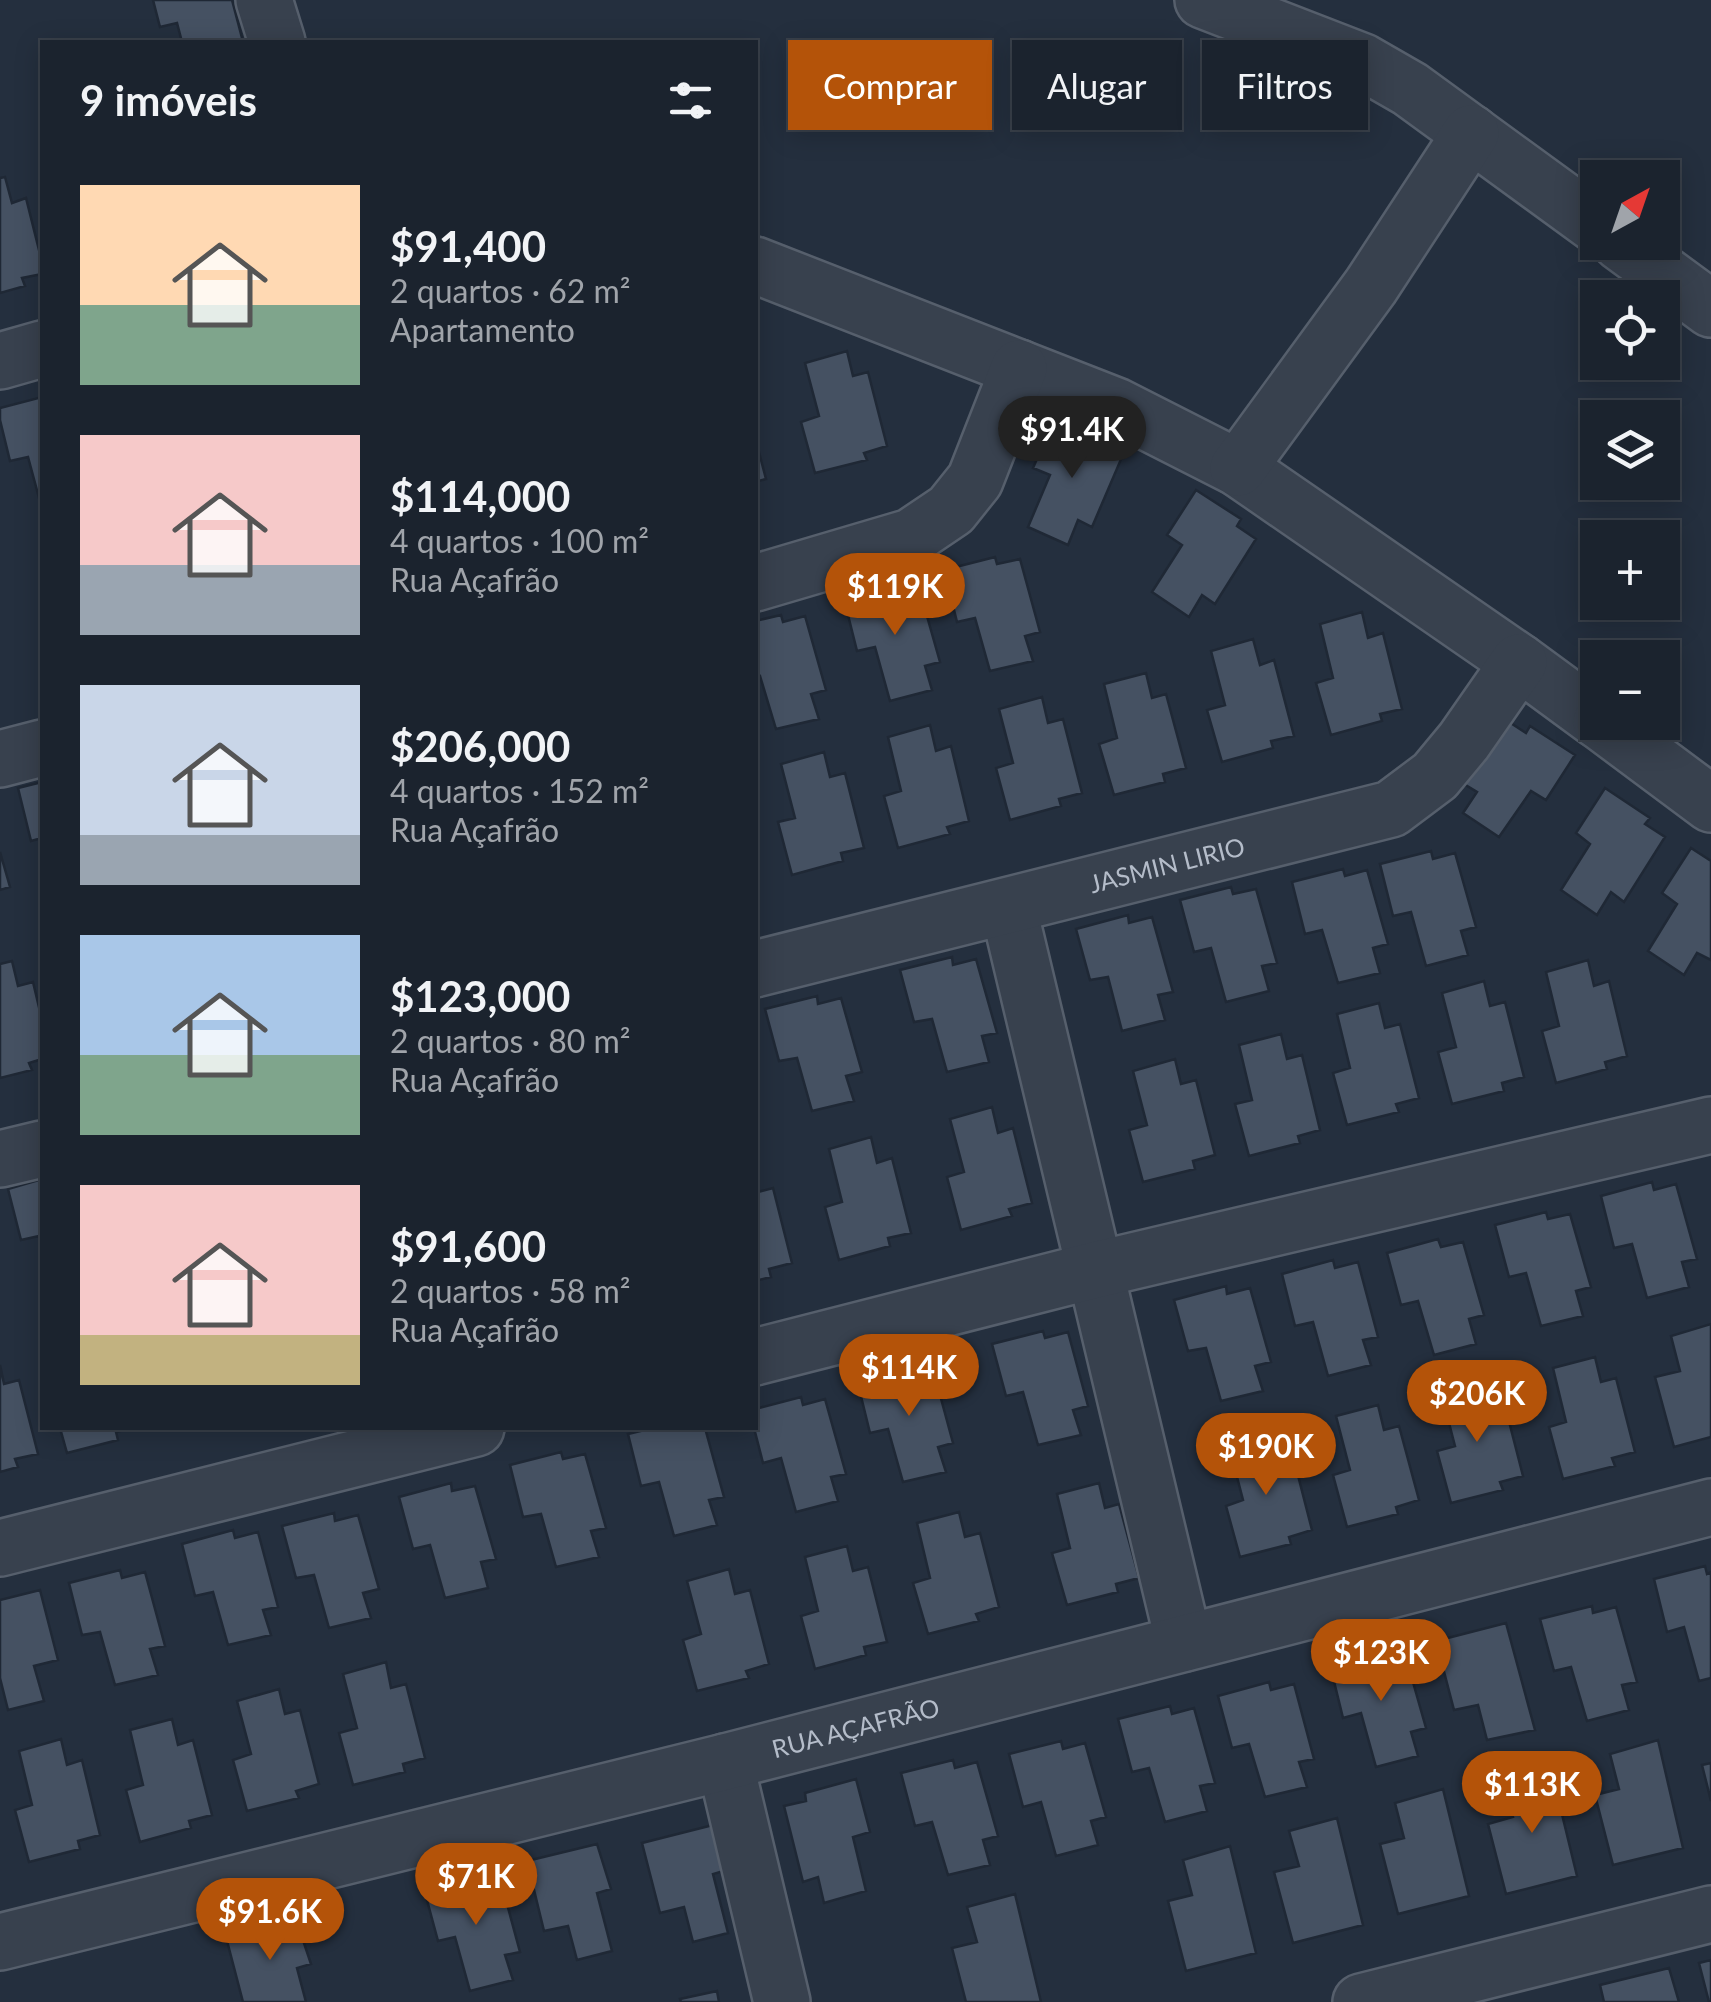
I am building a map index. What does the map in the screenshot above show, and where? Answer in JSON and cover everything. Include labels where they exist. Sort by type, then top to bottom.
[{"type":"street","points":[[264,0],[276,40]]},
{"type":"street","points":[[1202,0],[1363,62],[1410,89],[1580,213]]},
{"type":"street","points":[[1238,468],[1371,286],[1472,133]]},
{"type":"street","points":[[1644,260],[1711,309]]},
{"type":"street","points":[[758,266],[1116,406],[1238,468],[1580,707]]},
{"type":"street","points":[[0,361],[40,350]]},
{"type":"street","points":[[758,582],[910,536],[951,510],[976,480],[1019,368]]},
{"type":"street","name":"JASMIN LIRIO","points":[[758,968],[1391,810],[1435,776],[1519,662]]},
{"type":"street","points":[[1625,740],[1711,804]]},
{"type":"street","points":[[0,758],[40,748]]},
{"type":"street","points":[[1008,906],[1184,1643]]},
{"type":"street","points":[[758,1356],[1096,1270],[1711,1126]]},
{"type":"street","points":[[0,1159],[40,1149]]},
{"type":"street","points":[[0,1548],[303,1449],[460,1430]]},
{"type":"street","name":"RUA AÇAFRÃO","points":[[0,1942],[725,1762],[1711,1508]]},
{"type":"street","points":[[725,1762],[782,2002]]},
{"type":"street","points":[[1360,2002],[1711,1914]]},
{"type":"building","points":[[153,0],[232,0],[242,38],[181,40],[177,23],[160,27]]},
{"type":"building","points":[[5,177],[12,203],[26,198],[40,254],[40,274],[22,278],[25,286],[0,293],[0,178]]},
{"type":"building","points":[[847,351],[853,376],[868,372],[887,446],[864,453],[867,460],[815,473],[801,422],[819,416],[805,363]]},
{"type":"building","points":[[40,398],[40,502],[28,457],[10,461],[0,408]]},
{"type":"building","points":[[1055,418],[1104,440],[1100,447],[1122,457],[1092,527],[1078,520],[1068,545],[1028,527],[1050,475],[1033,468]]},
{"type":"building","points":[[758,448],[766,479],[758,481]]},
{"type":"building","points":[[1196,490],[1241,519],[1237,526],[1256,539],[1215,604],[1202,595],[1189,617],[1152,592],[1182,545],[1167,535]]},
{"type":"building","points":[[995,557],[997,564],[1020,559],[1040,632],[1025,636],[1033,661],[990,671],[975,618],[957,622],[944,570]]},
{"type":"building","points":[[895,586],[897,594],[919,588],[940,662],[925,666],[932,690],[890,701],[875,647],[857,651],[844,599]]},
{"type":"building","points":[[1362,612],[1368,638],[1383,633],[1402,709],[1380,714],[1382,721],[1331,735],[1316,683],[1333,678],[1320,624]]},
{"type":"building","points":[[781,615],[783,622],[805,616],[826,690],[811,694],[819,719],[776,729],[758,676],[758,620]]},
{"type":"building","points":[[1253,639],[1260,665],[1274,660],[1294,736],[1271,741],[1273,748],[1222,762],[1207,710],[1225,705],[1211,651]]},
{"type":"building","points":[[1146,673],[1152,698],[1166,694],[1186,768],[1163,774],[1165,782],[1114,795],[1099,744],[1117,738],[1104,684]]},
{"type":"building","points":[[1042,697],[1048,723],[1063,719],[1082,793],[1059,799],[1061,806],[1010,820],[996,768],[1013,763],[999,709]]},
{"type":"building","points":[[1506,720],[1526,733],[1530,726],[1575,755],[1546,800],[1531,791],[1499,837],[1463,813],[1477,792],[1464,784]]},
{"type":"building","points":[[930,725],[936,751],[951,746],[969,821],[947,827],[950,834],[898,848],[884,796],[901,791],[888,737]]},
{"type":"building","points":[[824,752],[830,777],[845,773],[864,848],[841,853],[843,861],[792,875],[778,822],[795,818],[781,764]]},
{"type":"building","points":[[40,782],[40,839],[31,841],[18,788]]},
{"type":"building","points":[[1605,788],[1650,818],[1645,824],[1665,837],[1624,902],[1611,892],[1597,915],[1561,890],[1590,844],[1576,833]]},
{"type":"building","points":[[1691,848],[1711,861],[1711,960],[1697,953],[1684,975],[1648,951],[1677,904],[1662,893]]},
{"type":"building","points":[[1431,851],[1433,859],[1455,853],[1476,927],[1461,931],[1468,955],[1426,966],[1411,912],[1393,916],[1380,864]]},
{"type":"building","points":[[0,852],[10,887],[0,890]]},
{"type":"building","points":[[1343,869],[1345,876],[1367,870],[1388,944],[1373,948],[1380,973],[1338,983],[1322,930],[1305,934],[1292,882]]},
{"type":"building","points":[[1231,887],[1233,894],[1256,889],[1277,963],[1262,966],[1269,991],[1226,1002],[1211,948],[1194,952],[1180,900]]},
{"type":"building","points":[[1128,915],[1129,923],[1152,917],[1173,992],[1158,995],[1165,1020],[1122,1031],[1108,977],[1090,980],[1076,929]]},
{"type":"building","points":[[952,957],[953,965],[976,959],[997,1033],[982,1036],[989,1062],[947,1072],[932,1019],[914,1022],[900,970]]},
{"type":"building","points":[[1588,960],[1594,986],[1609,981],[1627,1056],[1605,1062],[1607,1069],[1556,1083],[1542,1031],[1559,1026],[1546,972]]},
{"type":"building","points":[[12,961],[18,986],[33,982],[40,1012],[40,1060],[29,1063],[32,1070],[0,1078],[0,964]]},
{"type":"building","points":[[1484,981],[1490,1006],[1505,1002],[1524,1077],[1502,1083],[1504,1091],[1452,1104],[1438,1052],[1456,1047],[1442,993]]},
{"type":"building","points":[[817,996],[818,1004],[841,998],[862,1072],[846,1076],[854,1101],[812,1111],[797,1058],[779,1061],[765,1009]]},
{"type":"building","points":[[1379,1003],[1385,1028],[1400,1024],[1419,1098],[1396,1104],[1399,1112],[1347,1125],[1333,1073],[1350,1068],[1337,1014]]},
{"type":"building","points":[[1281,1034],[1287,1059],[1302,1055],[1320,1130],[1298,1136],[1300,1143],[1249,1156],[1235,1104],[1252,1100],[1239,1045]]},
{"type":"building","points":[[1175,1059],[1181,1084],[1196,1080],[1215,1155],[1193,1161],[1195,1169],[1143,1182],[1129,1130],[1147,1125],[1133,1071]]},
{"type":"building","points":[[992,1107],[998,1133],[1013,1128],[1032,1203],[1009,1209],[1012,1216],[961,1230],[947,1177],[964,1172],[950,1119]]},
{"type":"building","points":[[871,1137],[877,1163],[892,1158],[911,1233],[888,1238],[890,1246],[839,1260],[825,1207],[842,1202],[829,1149]]},
{"type":"building","points":[[40,1180],[40,1241],[39,1236],[21,1240],[8,1189]]},
{"type":"building","points":[[1652,1182],[1654,1190],[1676,1184],[1697,1259],[1682,1262],[1689,1287],[1647,1298],[1632,1244],[1614,1248],[1601,1196]]},
{"type":"building","points":[[773,1188],[792,1263],[769,1269],[771,1277],[758,1280],[758,1192]]},
{"type":"building","points":[[1546,1212],[1548,1219],[1570,1214],[1591,1287],[1576,1291],[1583,1316],[1541,1326],[1526,1273],[1509,1277],[1495,1225]]},
{"type":"building","points":[[1438,1239],[1441,1247],[1463,1242],[1484,1315],[1469,1319],[1476,1344],[1434,1355],[1418,1301],[1401,1305],[1387,1253]]},
{"type":"building","points":[[1333,1260],[1335,1268],[1358,1262],[1378,1337],[1363,1340],[1371,1365],[1328,1376],[1313,1322],[1295,1326],[1282,1274]]},
{"type":"building","points":[[1226,1286],[1227,1294],[1250,1288],[1271,1362],[1255,1366],[1263,1391],[1221,1401],[1206,1348],[1188,1351],[1174,1300]]},
{"type":"building","points":[[1711,1324],[1711,1437],[1674,1447],[1655,1377],[1680,1371],[1671,1336]]},
{"type":"building","points":[[1043,1331],[1045,1338],[1068,1332],[1088,1406],[1073,1410],[1081,1435],[1038,1445],[1023,1392],[1006,1396],[992,1344]]},
{"type":"building","points":[[1595,1357],[1601,1382],[1616,1378],[1635,1452],[1612,1458],[1615,1466],[1563,1479],[1549,1427],[1566,1422],[1553,1368]]},
{"type":"building","points":[[0,1365],[4,1384],[19,1380],[38,1454],[15,1459],[18,1467],[0,1472]]},
{"type":"building","points":[[908,1367],[910,1375],[933,1369],[953,1443],[938,1447],[946,1472],[903,1482],[888,1429],[870,1433],[857,1380]]},
{"type":"building","points":[[1483,1381],[1489,1406],[1504,1402],[1523,1476],[1500,1482],[1503,1490],[1451,1503],[1437,1451],[1455,1446],[1441,1392]]},
{"type":"building","points":[[801,1397],[803,1405],[825,1399],[846,1474],[831,1477],[838,1501],[796,1512],[781,1458],[763,1463],[755,1430],[758,1430],[758,1408]]},
{"type":"building","points":[[1378,1405],[1384,1430],[1399,1426],[1419,1500],[1396,1507],[1398,1514],[1347,1527],[1333,1475],[1350,1470],[1336,1416]]},
{"type":"building","points":[[61,1430],[124,1430],[116,1432],[118,1440],[67,1453]]},
{"type":"building","points":[[645,1430],[706,1430],[724,1497],[709,1500],[717,1525],[674,1536],[659,1482],[641,1486],[628,1434]]},
{"type":"building","points":[[1271,1435],[1278,1460],[1293,1456],[1312,1530],[1289,1537],[1291,1544],[1240,1557],[1226,1506],[1243,1500],[1229,1446]]},
{"type":"building","points":[[561,1452],[563,1459],[585,1454],[606,1528],[591,1531],[599,1557],[556,1567],[541,1514],[523,1517],[510,1465]]},
{"type":"building","points":[[451,1483],[452,1491],[475,1486],[496,1559],[481,1562],[488,1588],[445,1598],[430,1545],[413,1549],[399,1497]]},
{"type":"building","points":[[1099,1483],[1105,1508],[1119,1504],[1139,1578],[1116,1584],[1118,1592],[1067,1605],[1052,1553],[1070,1548],[1057,1494]]},
{"type":"building","points":[[959,1512],[965,1537],[980,1533],[999,1607],[976,1614],[979,1621],[928,1634],[913,1583],[930,1578],[917,1523]]},
{"type":"building","points":[[334,1513],[335,1521],[358,1515],[379,1589],[363,1593],[371,1618],[329,1628],[314,1575],[296,1578],[282,1526]]},
{"type":"building","points":[[233,1530],[235,1538],[258,1532],[278,1607],[263,1610],[271,1635],[228,1645],[213,1592],[195,1596],[182,1544]]},
{"type":"building","points":[[847,1546],[853,1571],[868,1567],[887,1642],[864,1647],[866,1655],[815,1669],[801,1616],[818,1611],[805,1557]]},
{"type":"building","points":[[1705,1566],[1707,1574],[1711,1572],[1711,1678],[1699,1681],[1684,1627],[1667,1632],[1654,1579]]},
{"type":"building","points":[[729,1569],[735,1594],[750,1590],[769,1664],[746,1671],[749,1678],[697,1691],[683,1640],[701,1634],[687,1581]]},
{"type":"building","points":[[120,1570],[122,1578],[145,1572],[165,1646],[150,1649],[158,1675],[115,1685],[100,1632],[82,1635],[69,1583]]},
{"type":"building","points":[[40,1590],[58,1660],[34,1666],[44,1701],[8,1710],[0,1678],[0,1600]]},
{"type":"building","points":[[1592,1606],[1593,1613],[1616,1607],[1637,1682],[1622,1685],[1629,1710],[1587,1721],[1571,1667],[1554,1671],[1540,1619]]},
{"type":"building","points":[[1506,1623],[1535,1730],[1487,1740],[1478,1705],[1454,1710],[1436,1641]]},
{"type":"building","points":[[1381,1652],[1383,1660],[1405,1654],[1426,1728],[1411,1732],[1418,1756],[1376,1767],[1361,1713],[1343,1718],[1330,1665]]},
{"type":"building","points":[[386,1662],[391,1688],[406,1684],[425,1758],[403,1764],[405,1772],[353,1785],[339,1733],[357,1728],[343,1674]]},
{"type":"building","points":[[1269,1682],[1271,1690],[1294,1684],[1314,1759],[1299,1762],[1307,1787],[1265,1797],[1249,1744],[1232,1748],[1218,1696]]},
{"type":"building","points":[[279,1689],[285,1714],[300,1710],[319,1784],[296,1791],[299,1798],[247,1811],[233,1760],[251,1754],[237,1701]]},
{"type":"building","points":[[1170,1706],[1172,1714],[1194,1708],[1215,1783],[1200,1786],[1207,1811],[1165,1822],[1149,1768],[1132,1772],[1118,1719]]},
{"type":"building","points":[[172,1719],[178,1745],[193,1740],[212,1815],[189,1821],[191,1828],[140,1842],[126,1790],[143,1785],[130,1730]]},
{"type":"building","points":[[61,1739],[67,1765],[82,1760],[100,1835],[78,1841],[80,1849],[29,1862],[15,1810],[32,1805],[19,1751]]},
{"type":"building","points":[[1658,1740],[1683,1848],[1613,1865],[1595,1795],[1619,1789],[1610,1754]]},
{"type":"building","points":[[1061,1741],[1063,1749],[1085,1743],[1106,1817],[1091,1821],[1098,1845],[1056,1856],[1041,1802],[1023,1807],[1009,1754]]},
{"type":"building","points":[[953,1760],[955,1768],[977,1762],[998,1836],[983,1840],[990,1865],[948,1875],[932,1822],[915,1826],[901,1773]]},
{"type":"building","points":[[1711,1763],[1711,1801],[1702,1765]]},
{"type":"building","points":[[1551,1769],[1577,1876],[1506,1894],[1488,1824],[1513,1817],[1503,1783]]},
{"type":"building","points":[[856,1779],[870,1832],[853,1837],[866,1891],[824,1903],[818,1877],[803,1882],[784,1806],[806,1801],[805,1793]]},
{"type":"building","points":[[1443,1789],[1469,1896],[1398,1914],[1380,1844],[1404,1838],[1395,1803]]},
{"type":"building","points":[[1337,1818],[1363,1925],[1293,1943],[1274,1872],[1299,1866],[1289,1831]]},
{"type":"building","points":[[713,1825],[727,1870],[713,1874],[728,1933],[693,1942],[684,1907],[660,1913],[642,1843]]},
{"type":"building","points":[[597,1844],[611,1889],[597,1893],[612,1951],[577,1960],[568,1926],[544,1931],[527,1861]]},
{"type":"building","points":[[1230,1846],[1256,1953],[1186,1971],[1168,1901],[1192,1895],[1183,1860]]},
{"type":"building","points":[[475,1876],[477,1883],[500,1878],[520,1952],[505,1955],[513,1980],[470,1991],[455,1937],[438,1941],[424,1889]]},
{"type":"building","points":[[1015,1894],[1041,2002],[966,2002],[952,1948],[977,1942],[967,1907]]},
{"type":"building","points":[[296,1919],[311,1964],[297,1968],[306,2002],[243,2002],[226,1937]]},
{"type":"building","points":[[1711,1960],[1711,2002],[1709,2002],[1699,1963]]},
{"type":"building","points":[[1669,1968],[1679,2002],[1604,2002],[1600,1985]]},
{"type":"building","points":[[717,1991],[719,2002],[680,1999]]}]
